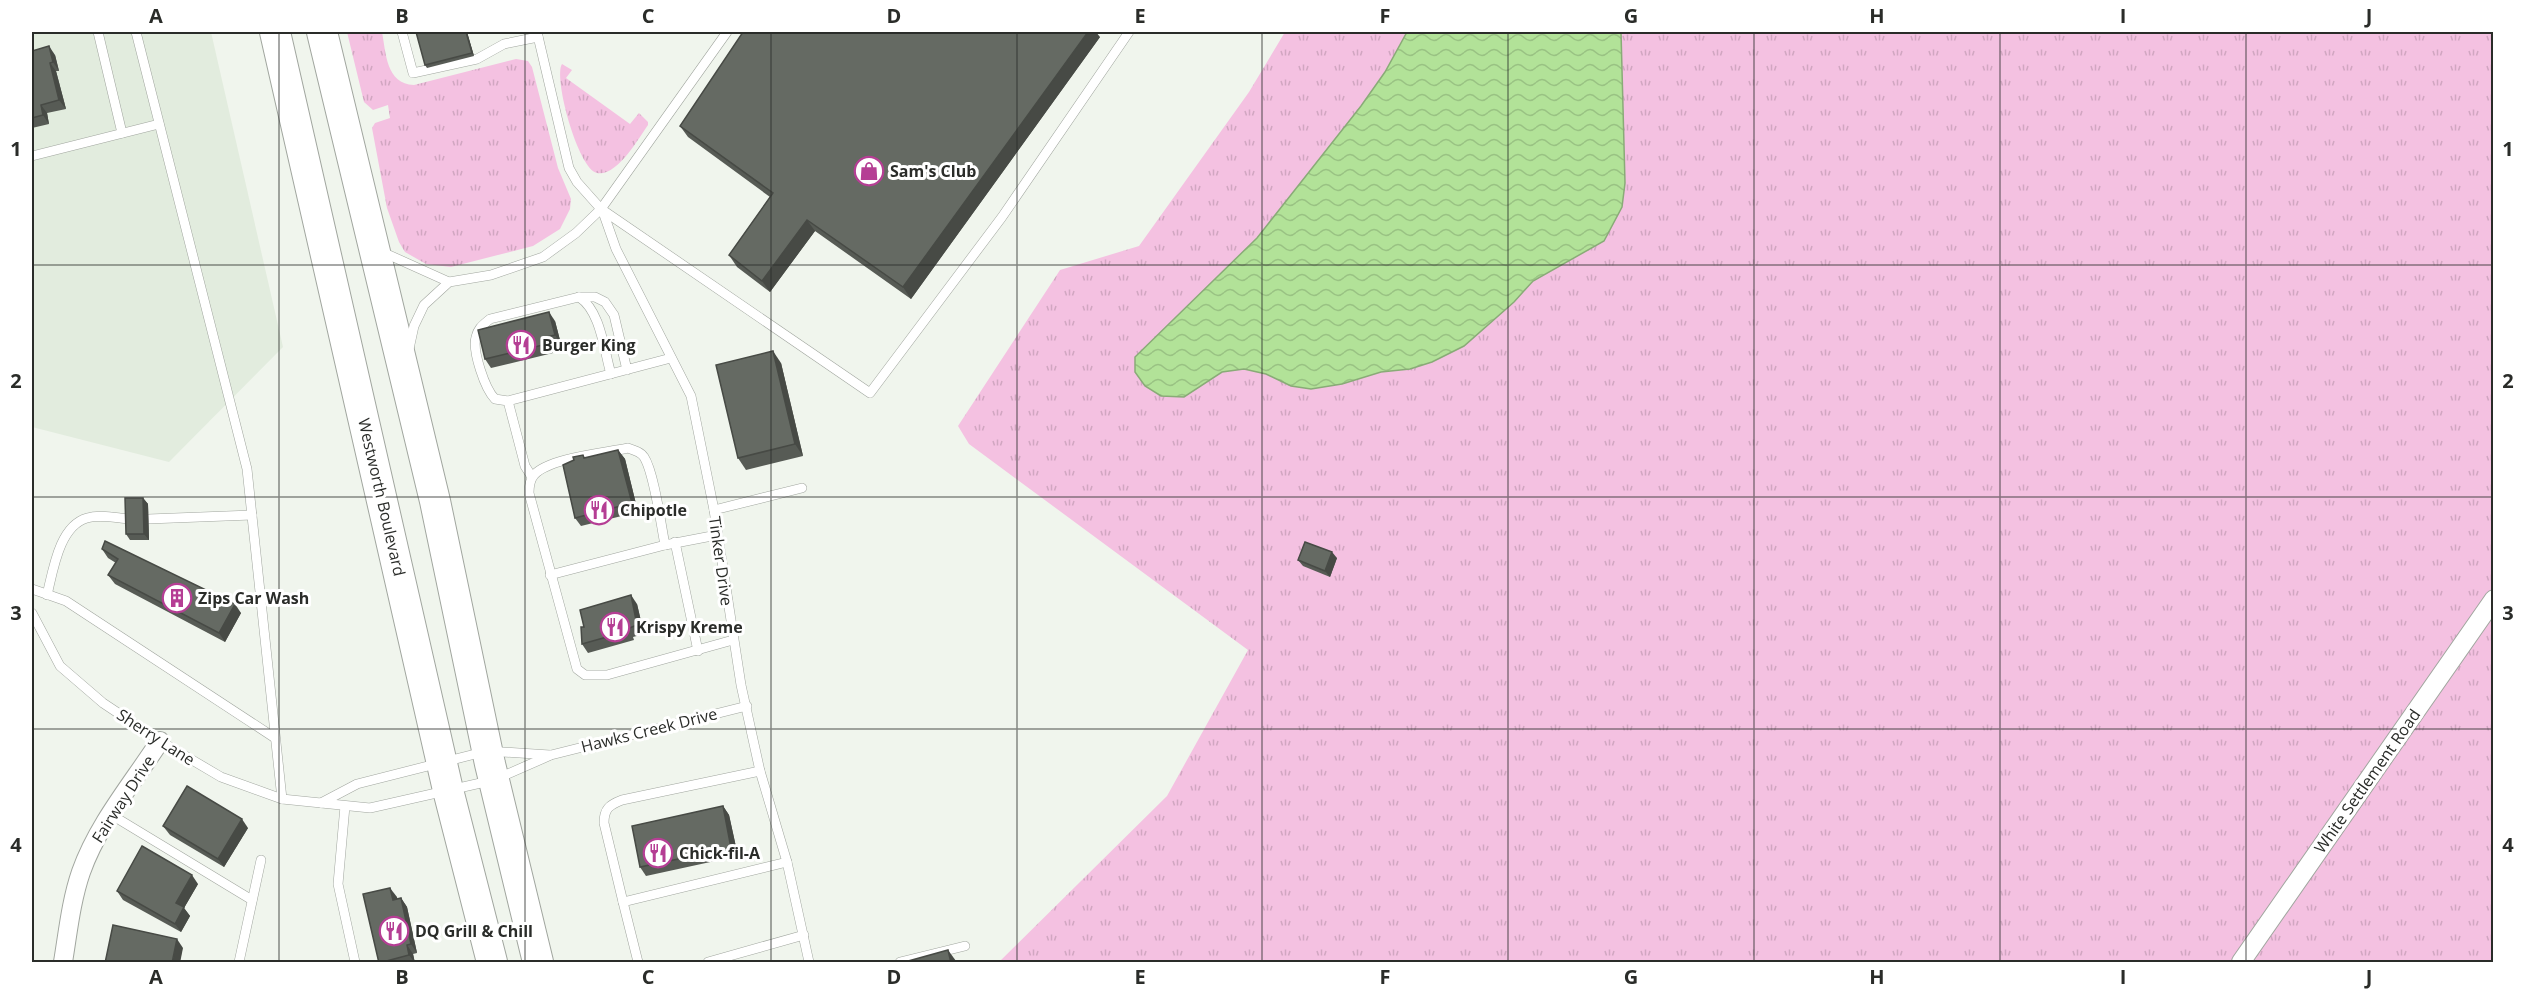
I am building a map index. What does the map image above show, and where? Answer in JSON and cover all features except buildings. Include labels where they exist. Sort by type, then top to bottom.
[{"type":"main road","name":"Westworth Boulevard","points":[[275,32],[445,776],[492,963]]},
{"type":"main road","points":[[322,32],[405,371],[435,501],[487,751],[538,963]]},
{"type":"street","name":"White Settlement Road","points":[[2241,963],[2493,599]]},
{"type":"street","name":"Fairway Drive","points":[[63,963],[72,906],[81,872],[110,814],[160,741]]},
{"type":"lane","points":[[98,32],[123,133]]},
{"type":"lane","points":[[136,32],[247,469],[282,799]]},
{"type":"lane","points":[[402,32],[413,74],[477,59],[504,44],[537,34],[569,168],[577,182],[602,209],[870,393],[1002,217],[1130,32]]},
{"type":"lane","points":[[405,371],[414,326],[424,305],[449,282],[491,274],[543,257],[576,233],[602,209],[727,32]]},
{"type":"lane","points":[[32,156],[159,124]]},
{"type":"lane","name":"Tinker Drive","points":[[602,209],[616,249],[691,396],[714,510],[733,640],[760,771],[787,862],[809,963]]},
{"type":"lane","points":[[374,248],[449,282]]},
{"type":"lane","points":[[627,370],[614,315],[605,302],[595,297],[579,297],[490,319],[480,327],[475,340],[485,384],[495,399],[508,401],[627,370],[671,358]]},
{"type":"lane","points":[[579,297],[585,301],[595,316],[611,374]]},
{"type":"lane","points":[[508,401],[525,466],[536,474]]},
{"type":"lane","points":[[698,651],[644,457],[636,450],[628,448],[553,464],[536,474],[529,493],[577,669],[585,675],[607,675],[698,651],[733,640]]},
{"type":"lane","points":[[714,510],[802,489]]},
{"type":"lane","points":[[148,519],[252,515]]},
{"type":"lane","points":[[47,595],[58,554],[75,524],[96,516],[129,519]]},
{"type":"lane","points":[[550,575],[670,544],[717,535]]},
{"type":"lane","points":[[32,590],[66,601],[276,738]]},
{"type":"lane","name":"Sherry Lane","points":[[32,613],[60,666],[103,702],[160,741],[221,777],[282,799],[370,808],[445,776],[487,751]]},
{"type":"lane","name":"Hawks Creek Drive","points":[[494,780],[551,755],[747,706]]},
{"type":"lane","name":"Hawks Creek Drive","points":[[487,751],[551,755]]},
{"type":"lane","points":[[638,963],[604,824],[604,812],[611,804],[622,800],[760,771]]},
{"type":"lane","name":"Sherry Lane","points":[[321,803],[357,784],[445,776],[494,780]]},
{"type":"lane","points":[[345,806],[338,884],[355,963]]},
{"type":"lane","points":[[110,814],[252,900]]},
{"type":"lane","points":[[239,963],[261,860]]},
{"type":"lane","points":[[623,902],[787,862]]},
{"type":"lane","points":[[708,963],[804,935]]},
{"type":"lane","points":[[900,963],[965,946]]},
{"type":"shaded area","points":[[32,32],[211,32],[283,347],[169,462],[32,427]]},
{"type":"green space","points":[[347,32],[382,32],[386,58],[393,73],[405,83],[414,85],[516,59],[528,61],[532,67],[558,168],[571,199],[570,209],[560,229],[533,246],[451,267],[426,264],[405,252],[387,208],[372,128],[375,123],[390,118],[388,105],[373,110],[364,102]]},
{"type":"green space","points":[[1285,32],[2493,32],[2493,962],[999,962],[1167,796],[1248,650],[969,444],[958,426],[1060,270],[1139,246],[1249,92]]},
{"type":"green space","points":[[562,64],[572,70],[566,78],[630,124],[639,113],[648,122],[626,156],[605,173],[597,173],[590,168],[575,140],[561,86]]},
{"type":"water","points":[[1407,32],[1621,32],[1625,183],[1622,207],[1604,241],[1533,281],[1514,302],[1464,346],[1432,362],[1410,369],[1381,372],[1342,384],[1311,389],[1291,386],[1266,374],[1244,369],[1222,372],[1184,397],[1161,396],[1145,386],[1135,372],[1135,357],[1257,238],[1361,106],[1385,72]]},
{"type":"place","name":"Sam's Club","points":[[869,171]]},
{"type":"place","name":"Burger King","points":[[521,345]]},
{"type":"place","name":"Chipotle","points":[[599,510]]},
{"type":"place","name":"Zips Car Wash","points":[[177,598]]},
{"type":"place","name":"Krispy Kreme","points":[[615,627]]},
{"type":"place","name":"Chick-fil-A","points":[[658,853]]},
{"type":"place","name":"DQ Grill & Chill","points":[[394,931]]}]
